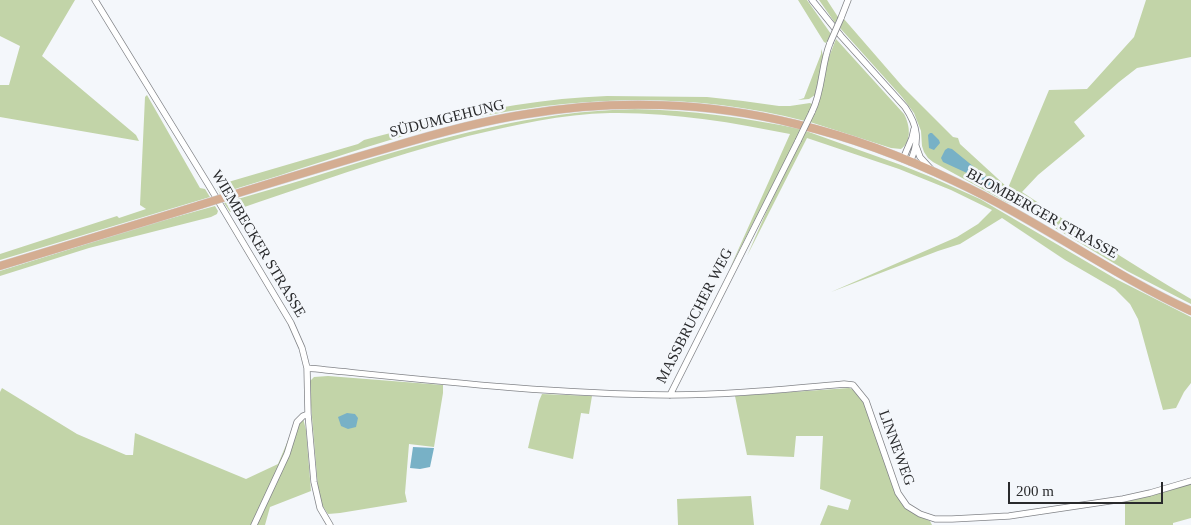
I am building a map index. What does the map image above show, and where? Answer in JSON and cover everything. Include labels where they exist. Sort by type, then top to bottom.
[{"type":"main road","name":"SÜDUMGEHUNG","points":[[0,266],[429,136],[479,123],[528,114],[609,105],[675,106],[714,109],[795,123],[833,134],[907,161]]},
{"type":"main road","name":"BLOMBERGER STRASSE","points":[[907,161],[969,188],[1008,208],[1134,282],[1191,311]]},
{"type":"street","name":"WIEMBECKER STRASSE","points":[[95,0],[291,323],[302,348],[307,368],[308,414],[314,482],[320,508],[330,525]]},
{"type":"street","points":[[812,0],[841,36],[905,107],[912,119],[917,135],[916,146],[920,157],[934,172]]},
{"type":"street","name":"MASSBRUCHER WEG","points":[[307,368],[539,389],[670,394],[812,112],[817,100],[824,59],[848,0]]},
{"type":"street","points":[[907,161],[914,127]]},
{"type":"street","points":[[907,161],[916,146]]},
{"type":"street","name":"LINNEWEG","points":[[670,394],[853,385],[866,401],[898,493],[907,506],[920,514],[935,519],[1009,516],[1123,499],[1191,481]]},
{"type":"street","points":[[254,525],[287,454],[297,422],[308,414]]},
{"type":"green space","points":[[0,0],[75,0],[42,56],[136,135],[139,141],[0,117],[0,85],[9,85],[20,46],[0,36]]},
{"type":"green space","points":[[798,0],[807,0],[831,34],[826,43],[824,42]]},
{"type":"green space","points":[[819,0],[827,0],[838,17],[835,23]]},
{"type":"green space","points":[[1146,0],[1191,0],[1191,57],[1137,68],[1119,82],[1074,122],[1085,136],[1038,175],[1022,192],[1191,299],[1191,304],[1127,271],[1018,206],[1006,202],[933,162],[924,152],[921,131],[914,113],[840,28],[844,19],[903,87],[953,137],[958,138],[960,144],[1008,188],[1049,90],[1087,89],[1134,37]]},
{"type":"green space","points":[[836,39],[904,114],[908,123],[909,133],[905,146],[901,149],[891,148],[810,122],[816,111],[827,62]]},
{"type":"green space","points":[[821,49],[823,59],[815,95],[809,99],[798,100],[804,98],[821,54]]},
{"type":"green space","points":[[147,95],[200,188],[205,189],[210,197],[0,260],[0,254],[117,216],[119,218],[146,209],[140,205],[145,97]]},
{"type":"green space","points":[[607,96],[707,97],[779,106],[810,103],[812,106],[805,121],[727,106],[648,100],[608,101],[528,108],[465,120],[417,132],[220,194],[217,188],[218,185],[358,144],[364,140],[478,112],[528,103]]},
{"type":"green space","points":[[635,109],[718,115],[801,129],[730,268],[790,134],[678,116],[633,113],[574,115],[520,124],[438,144],[230,212],[224,203],[452,136],[560,115]]},
{"type":"green space","points":[[806,131],[901,165],[980,199],[1116,279],[1191,317],[1191,383],[1176,408],[1163,410],[1138,319],[1130,304],[1115,289],[1065,260],[1002,218],[960,244],[831,292],[957,237],[978,224],[992,210],[951,190],[899,169],[807,138],[747,256]]},
{"type":"green space","points":[[215,206],[218,211],[217,214],[211,217],[89,248],[0,276],[0,271],[150,224]]},
{"type":"green space","points":[[328,376],[443,385],[434,447],[409,444],[405,493],[407,502],[328,514],[322,505],[318,488],[309,382],[314,377]]},
{"type":"green space","points":[[2,388],[77,434],[126,455],[133,455],[135,433],[246,479],[278,464],[297,419],[303,418],[306,430],[311,491],[270,507],[265,525],[0,525],[0,392]]},
{"type":"green space","points":[[849,388],[858,394],[864,403],[904,505],[916,515],[930,521],[932,525],[820,525],[828,505],[848,510],[851,500],[820,489],[823,436],[796,436],[794,457],[747,455],[735,396]]},
{"type":"green space","points":[[542,394],[592,396],[589,414],[581,413],[573,459],[528,448]]},
{"type":"green space","points":[[1191,485],[1191,518],[1173,523],[1173,525],[1125,525],[1125,500]]},
{"type":"green space","points":[[751,496],[754,525],[678,525],[677,499]]},
{"type":"water","points":[[930,133],[940,143],[934,150],[929,148],[928,135]]},
{"type":"water","points":[[948,148],[952,149],[985,176],[1000,185],[998,191],[995,192],[969,174],[943,162],[941,158]]},
{"type":"water","points":[[347,413],[355,414],[358,418],[356,427],[348,429],[341,426],[338,417]]},
{"type":"water","points":[[413,447],[434,448],[430,467],[410,468]]}]
